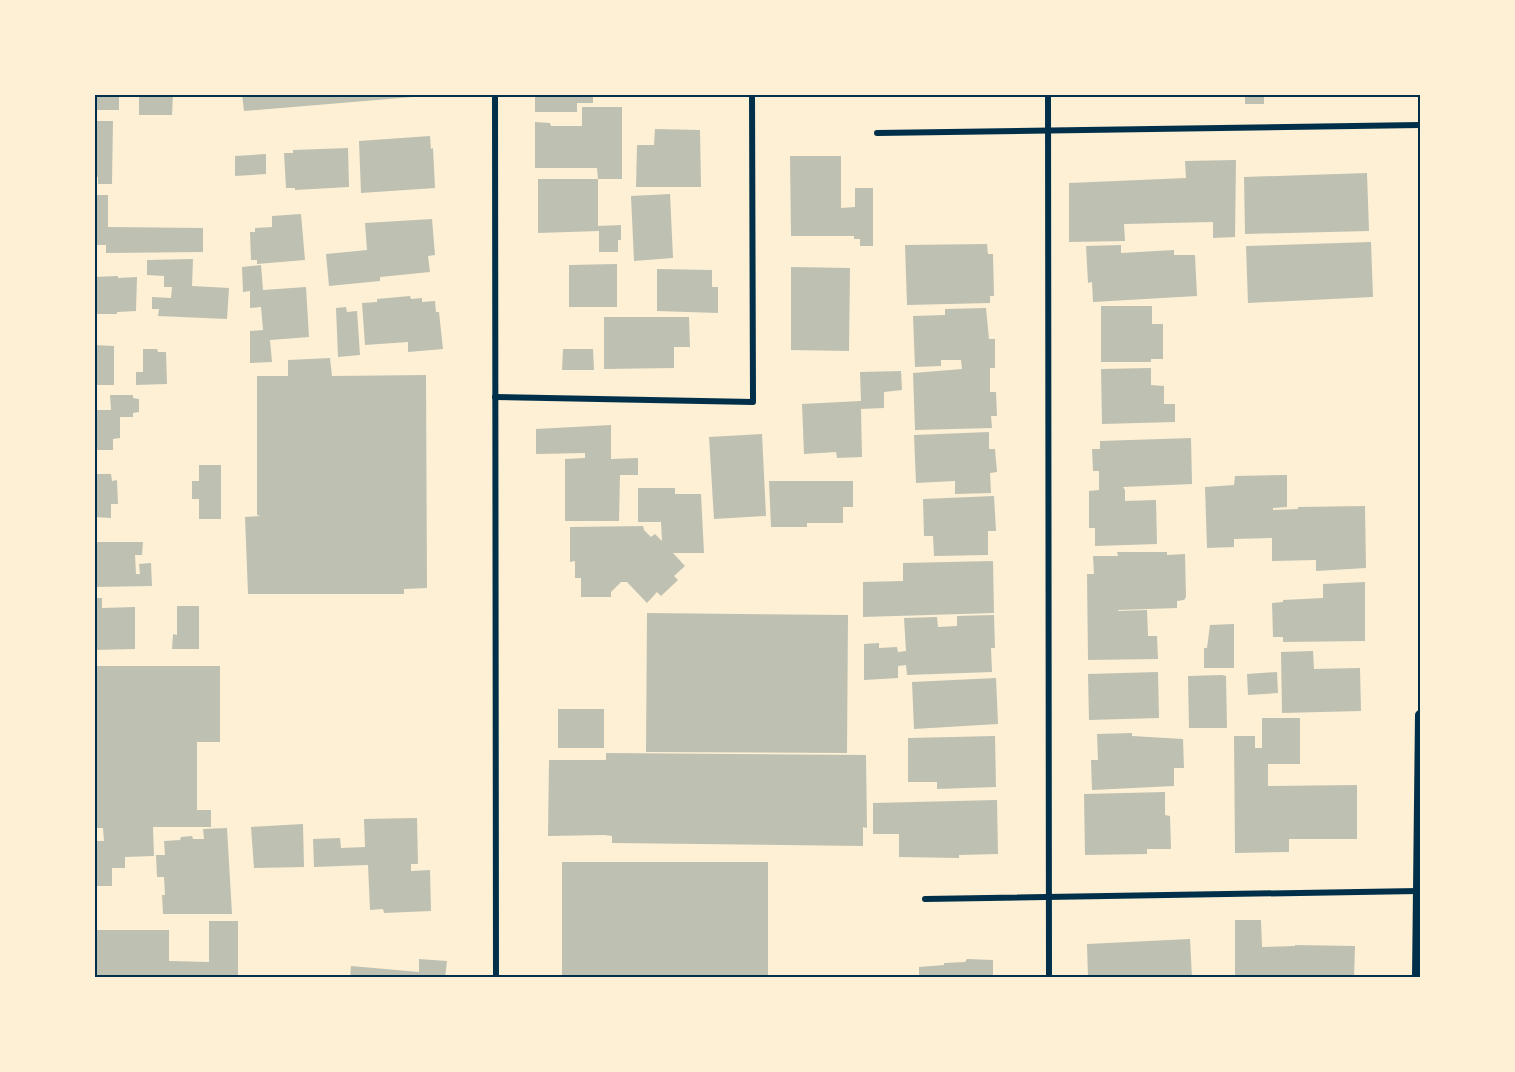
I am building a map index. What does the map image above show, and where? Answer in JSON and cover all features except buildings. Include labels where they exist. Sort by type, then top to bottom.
[{"type":"street","points":[[495,94],[496,978]]},
{"type":"street","points":[[495,397],[753,402],[752,94]]},
{"type":"street","points":[[1048,94],[1049,978]]},
{"type":"street","points":[[877,133],[1420,125]]},
{"type":"street","points":[[1417,978],[1420,715]]},
{"type":"street","points":[[924,899],[1418,891]]}]
